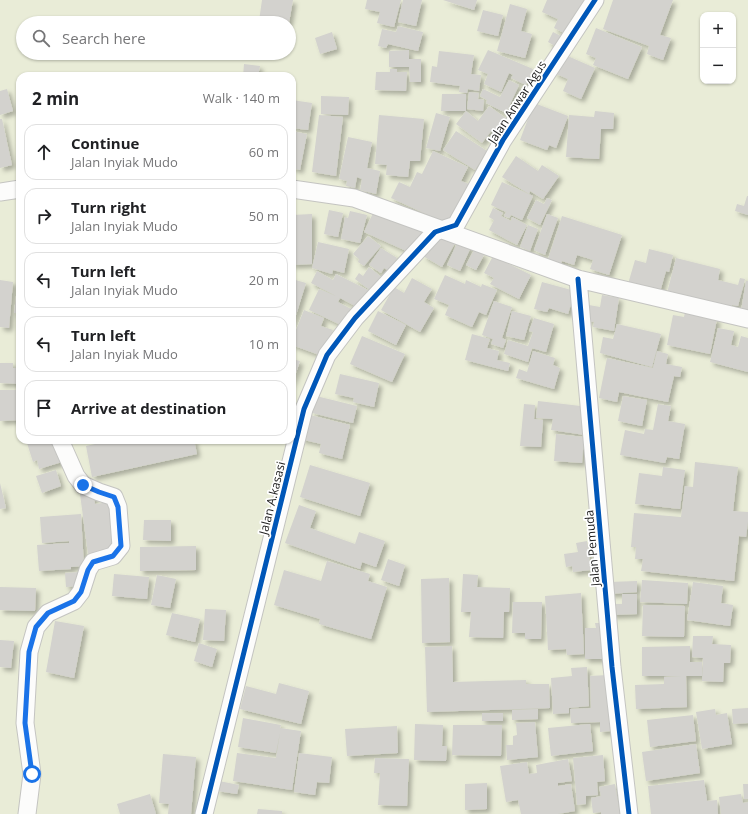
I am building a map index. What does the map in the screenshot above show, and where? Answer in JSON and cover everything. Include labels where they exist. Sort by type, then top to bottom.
[{"type":"street","name":"Jalan Anwar Agus","points":[[442,230],[456,225],[503,140],[595,0]]},
{"type":"street","points":[[0,192],[16,189]]},
{"type":"street","points":[[296,190],[354,198],[578,279],[748,319]]},
{"type":"street","name":"Jalan A.kasasi","points":[[296,440],[304,408],[327,355],[350,324],[435,232],[442,230]]},
{"type":"street","name":"Jalan Pemuda","points":[[578,279],[612,667],[629,814]]},
{"type":"street","points":[[27,814],[32,774],[25,723],[29,652],[36,627],[48,613],[74,601],[81,592],[88,570],[93,562],[113,556],[121,546],[118,507],[114,497],[83,485],[76,476],[62,444]]},
{"type":"street","name":"Jalan A.kasasi","points":[[204,814],[295,444]]},
{"type":"green space","points":[[0,0],[748,0],[748,814],[0,814]]},
{"type":"building","points":[[262,0],[293,0],[290,16],[260,16]]},
{"type":"building","points":[[367,0],[401,0],[394,27],[377,23],[380,12],[365,9]]},
{"type":"building","points":[[403,0],[422,0],[416,26],[398,22]]},
{"type":"building","points":[[443,0],[477,0],[474,10]]},
{"type":"building","points":[[547,0],[584,0],[568,35],[554,28],[558,19],[542,12]]},
{"type":"building","points":[[613,0],[673,0],[660,35],[671,38],[663,60],[647,54],[649,46],[603,29]]},
{"type":"building","points":[[510,4],[527,9],[521,31],[532,34],[525,58],[497,51]]},
{"type":"building","points":[[483,10],[503,15],[498,36],[477,31]]},
{"type":"building","points":[[398,26],[423,32],[418,51],[388,44],[386,48],[378,46],[382,29],[396,32]]},
{"type":"building","points":[[596,28],[642,47],[628,79],[593,65],[596,58],[586,54]]},
{"type":"building","points":[[332,32],[337,49],[320,54],[315,38]]},
{"type":"building","points":[[553,32],[563,37],[557,47],[548,42]]},
{"type":"building","points":[[409,50],[409,59],[421,59],[421,82],[410,82],[409,67],[389,67],[389,51]]},
{"type":"building","points":[[488,50],[533,69],[526,85],[511,78],[513,75],[509,73],[501,92],[484,84],[488,74],[478,70]]},
{"type":"building","points":[[439,51],[474,55],[471,74],[481,75],[479,91],[468,89],[467,93],[459,92],[460,86],[430,82],[432,66],[437,67]]},
{"type":"building","points":[[563,54],[595,68],[581,99],[563,91],[568,79],[554,73]]},
{"type":"building","points":[[244,64],[260,66],[259,72],[243,72]]},
{"type":"building","points":[[390,69],[397,69],[397,72],[407,72],[406,91],[375,90],[376,72],[390,72]]},
{"type":"building","points":[[509,80],[519,85],[506,113],[486,103],[487,100],[480,96],[483,89],[500,97]]},
{"type":"building","points":[[7,89],[13,111],[0,115],[0,91]]},
{"type":"building","points":[[469,92],[479,93],[478,99],[484,100],[483,111],[467,109]]},
{"type":"building","points":[[442,94],[466,94],[466,111],[441,111]]},
{"type":"building","points":[[321,96],[349,97],[348,115],[321,114]]},
{"type":"building","points":[[296,101],[312,103],[308,130],[296,128]]},
{"type":"building","points":[[534,103],[568,116],[556,148],[549,145],[547,150],[520,140]]},
{"type":"building","points":[[489,106],[511,122],[501,136],[492,130],[482,143],[456,124],[466,111],[478,121]]},
{"type":"building","points":[[595,111],[614,113],[613,129],[601,129],[599,159],[566,157],[569,115],[594,117]]},
{"type":"building","points":[[436,113],[450,117],[440,151],[426,148]]},
{"type":"building","points":[[319,115],[343,117],[336,176],[312,172]]},
{"type":"building","points":[[379,115],[424,119],[420,161],[410,161],[408,177],[386,175],[387,165],[375,164]]},
{"type":"building","points":[[0,119],[2,119],[12,165],[0,168]]},
{"type":"building","points":[[456,131],[487,151],[475,170],[443,150]]},
{"type":"building","points":[[296,132],[307,134],[300,170],[296,169]]},
{"type":"building","points":[[348,137],[372,142],[367,168],[380,171],[376,194],[360,190],[362,179],[357,177],[355,188],[346,186],[347,181],[339,179]]},
{"type":"building","points":[[433,151],[468,167],[461,181],[469,184],[450,225],[391,198],[399,182],[410,187],[417,172],[422,174]]},
{"type":"building","points":[[516,156],[538,171],[542,165],[559,176],[543,199],[530,191],[529,194],[502,177]]},
{"type":"building","points":[[502,182],[533,196],[522,220],[511,215],[509,218],[504,216],[506,212],[491,205]]},
{"type":"building","points":[[747,196],[748,215],[735,211],[737,204],[744,206]]},
{"type":"building","points":[[547,198],[552,200],[540,225],[527,218],[536,200],[544,204]]},
{"type":"building","points":[[493,208],[503,213],[501,216],[511,221],[512,217],[527,225],[517,245],[489,230],[494,220],[489,217]]},
{"type":"building","points":[[375,209],[425,227],[413,254],[364,232]]},
{"type":"building","points":[[329,210],[343,213],[338,237],[324,234]]},
{"type":"building","points":[[350,211],[367,215],[360,243],[341,239],[345,217],[348,218]]},
{"type":"building","points":[[312,214],[312,264],[296,265],[296,215]]},
{"type":"building","points":[[547,214],[558,218],[545,255],[534,250]]},
{"type":"building","points":[[562,216],[622,235],[609,275],[590,269],[593,260],[577,255],[574,265],[562,261],[560,266],[547,262]]},
{"type":"building","points":[[528,225],[538,229],[530,251],[520,247]]},
{"type":"building","points":[[437,233],[455,243],[442,267],[423,256]]},
{"type":"building","points":[[368,236],[381,246],[364,266],[358,262],[359,259],[353,254]]},
{"type":"building","points":[[458,241],[471,247],[460,271],[447,265]]},
{"type":"building","points":[[318,242],[349,249],[344,273],[333,270],[332,274],[312,268]]},
{"type":"building","points":[[381,248],[397,258],[389,271],[384,268],[381,273],[369,265]]},
{"type":"building","points":[[649,249],[673,255],[669,272],[666,271],[660,292],[628,284],[635,260],[646,263]]},
{"type":"building","points":[[474,250],[484,255],[476,270],[466,265]]},
{"type":"building","points":[[493,256],[531,275],[519,299],[490,284],[494,278],[484,273]]},
{"type":"building","points":[[676,258],[720,269],[718,280],[738,285],[740,278],[745,279],[738,306],[732,305],[730,313],[667,293]]},
{"type":"building","points":[[369,267],[385,280],[375,294],[355,279],[359,273],[363,276]]},
{"type":"building","points":[[317,271],[333,280],[336,274],[370,291],[361,309],[340,298],[338,302],[351,309],[343,326],[309,310],[319,289],[336,296],[311,283]]},
{"type":"building","points":[[445,275],[465,284],[466,280],[481,287],[482,284],[497,290],[486,315],[479,312],[472,327],[445,315],[449,305],[434,299]]},
{"type":"building","points":[[412,278],[432,289],[424,302],[434,308],[420,332],[381,310],[394,287],[404,293]]},
{"type":"building","points":[[0,280],[13,282],[9,328],[0,327]]},
{"type":"building","points":[[296,280],[306,283],[296,315]]},
{"type":"building","points":[[746,281],[748,281],[748,312],[741,311]]},
{"type":"building","points":[[542,282],[575,291],[568,314],[549,308],[547,312],[534,309]]},
{"type":"building","points":[[602,295],[619,298],[614,331],[593,327],[594,322],[587,321],[589,305],[600,307]]},
{"type":"building","points":[[16,296],[16,313],[14,313]]},
{"type":"building","points":[[494,301],[512,307],[502,338],[506,340],[503,348],[491,344],[493,339],[482,335]]},
{"type":"building","points":[[304,310],[324,318],[321,326],[333,330],[322,356],[296,346],[296,330]]},
{"type":"building","points":[[378,311],[406,325],[396,345],[368,331]]},
{"type":"building","points":[[512,311],[531,316],[524,340],[506,336]]},
{"type":"building","points":[[685,312],[717,319],[710,354],[667,345],[673,315],[684,317]]},
{"type":"building","points":[[534,318],[554,324],[546,352],[532,348],[528,362],[504,354],[508,340],[528,346],[533,332],[529,331]]},
{"type":"building","points":[[617,324],[661,334],[652,367],[600,353],[603,337],[613,339]]},
{"type":"building","points":[[718,328],[734,331],[731,345],[738,347],[741,336],[748,338],[748,372],[710,362]]},
{"type":"building","points":[[472,334],[490,339],[487,348],[499,351],[497,360],[510,363],[508,371],[465,360]]},
{"type":"building","points":[[362,336],[405,354],[392,382],[350,364]]},
{"type":"building","points":[[533,351],[555,358],[553,365],[560,368],[554,389],[516,378],[519,369],[527,372]]},
{"type":"building","points":[[657,351],[668,354],[666,364],[682,367],[680,377],[674,376],[668,402],[619,392],[617,402],[599,398],[607,358],[653,368]]},
{"type":"building","points":[[296,360],[300,361],[296,373]]},
{"type":"building","points":[[0,363],[13,363],[13,368],[16,368],[16,384],[0,383]]},
{"type":"building","points":[[340,374],[379,383],[374,407],[353,402],[354,398],[335,394]]},
{"type":"building","points":[[0,390],[16,390],[16,420],[0,421]]},
{"type":"building","points":[[316,396],[357,406],[353,423],[312,413]]},
{"type":"building","points":[[623,396],[647,400],[642,426],[618,421]]},
{"type":"building","points":[[538,401],[589,407],[585,435],[551,430],[553,419],[536,418]]},
{"type":"building","points":[[524,404],[535,405],[534,419],[543,420],[541,447],[520,446]]},
{"type":"building","points":[[658,404],[671,406],[668,421],[685,424],[679,459],[667,457],[665,463],[620,455],[625,430],[644,434],[645,429],[653,430]]},
{"type":"building","points":[[306,414],[350,425],[342,459],[319,453],[321,444],[300,439]]},
{"type":"building","points":[[556,434],[584,437],[582,463],[554,461]]},
{"type":"building","points":[[27,444],[56,444],[62,462],[39,469],[37,460],[33,462]]},
{"type":"building","points":[[95,444],[195,444],[197,454],[92,477],[86,446]]},
{"type":"building","points":[[695,462],[738,467],[733,511],[748,512],[748,522],[746,537],[739,536],[734,581],[641,571],[643,559],[635,559],[636,547],[631,547],[634,513],[681,517],[685,486],[693,487]]},
{"type":"building","points":[[310,465],[370,483],[360,516],[300,497]]},
{"type":"building","points":[[663,467],[685,470],[680,509],[635,504],[639,473],[662,476]]},
{"type":"building","points":[[56,470],[61,486],[42,493],[36,476]]},
{"type":"building","points":[[0,483],[6,508],[0,509]]},
{"type":"building","points":[[93,492],[95,504],[110,502],[116,550],[88,554],[80,494]]},
{"type":"building","points":[[299,505],[316,511],[310,528],[355,544],[359,532],[385,541],[376,567],[362,562],[360,569],[285,543]]},
{"type":"building","points":[[81,514],[84,566],[71,567],[71,569],[39,571],[37,545],[69,543],[69,541],[42,543],[40,517]]},
{"type":"building","points":[[144,520],[171,520],[171,541],[143,540]]},
{"type":"building","points":[[587,541],[591,570],[573,572],[572,566],[566,567],[564,554],[578,552],[576,543]]},
{"type":"building","points":[[196,546],[196,570],[140,571],[140,547]]},
{"type":"building","points":[[388,559],[405,565],[399,586],[381,580]]},
{"type":"building","points":[[327,561],[370,574],[368,581],[387,587],[371,639],[319,624],[320,619],[274,605],[284,570],[321,581]]},
{"type":"building","points":[[79,572],[80,586],[66,587],[65,573]]},
{"type":"building","points":[[114,574],[149,577],[147,599],[112,596]]},
{"type":"building","points":[[463,574],[478,575],[477,587],[510,588],[509,612],[504,612],[503,638],[469,637],[471,612],[461,612]]},
{"type":"building","points":[[157,575],[176,579],[170,608],[151,605]]},
{"type":"building","points":[[449,578],[450,642],[422,643],[421,579]]},
{"type":"building","points":[[642,580],[688,583],[687,604],[640,602]]},
{"type":"building","points":[[637,581],[637,592],[609,594],[609,582]]},
{"type":"building","points":[[693,582],[723,586],[721,603],[733,605],[730,626],[687,620]]},
{"type":"building","points":[[0,587],[36,588],[35,611],[0,610]]},
{"type":"building","points":[[581,593],[584,654],[567,655],[566,649],[548,650],[545,596]]},
{"type":"building","points":[[622,594],[637,594],[637,614],[611,615],[611,604],[622,604]]},
{"type":"building","points":[[513,602],[542,602],[541,639],[525,639],[525,633],[512,633]]},
{"type":"building","points":[[643,605],[685,606],[684,637],[642,636]]},
{"type":"building","points":[[205,609],[226,610],[224,641],[203,640]]},
{"type":"building","points":[[172,613],[200,619],[195,642],[166,635]]},
{"type":"building","points":[[55,621],[84,626],[74,678],[46,672]]},
{"type":"building","points":[[595,623],[603,623],[603,659],[585,659],[585,628],[596,628]]},
{"type":"building","points":[[693,636],[713,636],[712,644],[731,645],[730,663],[724,663],[723,682],[702,681],[703,658],[692,657]]},
{"type":"building","points":[[0,640],[14,641],[11,668],[0,667]]},
{"type":"building","points":[[199,643],[217,649],[212,667],[194,661]]},
{"type":"building","points":[[452,646],[453,682],[526,680],[526,684],[549,684],[550,708],[427,712],[425,647]]},
{"type":"building","points":[[690,646],[690,662],[702,662],[702,676],[686,676],[687,707],[636,709],[635,685],[664,684],[664,677],[681,676],[642,676],[642,647]]},
{"type":"building","points":[[587,667],[589,706],[569,708],[569,713],[553,714],[551,678],[572,676],[571,668]]},
{"type":"building","points":[[608,675],[611,731],[600,732],[600,722],[571,723],[570,709],[591,708],[590,676]]},
{"type":"building","points":[[279,683],[309,691],[301,724],[240,709],[246,686],[276,694]]},
{"type":"building","points":[[748,708],[748,723],[733,724],[732,709]]},
{"type":"building","points":[[538,709],[538,719],[512,720],[512,710]]},
{"type":"building","points":[[715,709],[716,715],[727,713],[732,744],[702,749],[696,712]]},
{"type":"building","points":[[482,713],[503,713],[503,721],[482,721]]},
{"type":"building","points":[[693,715],[696,741],[650,747],[647,720]]},
{"type":"building","points":[[243,718],[281,725],[280,728],[301,731],[292,790],[233,781],[237,753],[276,758],[280,733],[276,753],[238,747]]},
{"type":"building","points":[[535,722],[538,757],[507,760],[506,745],[513,745],[513,736],[517,735],[516,723]]},
{"type":"building","points":[[415,724],[443,725],[442,746],[447,746],[446,761],[414,760]]},
{"type":"building","points":[[590,724],[593,751],[551,756],[548,728]]},
{"type":"building","points":[[453,725],[502,725],[501,756],[452,755]]},
{"type":"building","points":[[397,726],[398,753],[347,756],[345,729]]},
{"type":"building","points":[[696,744],[700,773],[646,781],[642,752]]},
{"type":"building","points":[[299,753],[332,757],[329,783],[317,782],[315,795],[294,792]]},
{"type":"building","points":[[163,754],[196,757],[191,814],[168,814],[169,804],[159,803]]},
{"type":"building","points":[[603,755],[605,781],[597,782],[598,795],[586,796],[586,804],[577,805],[573,758]]},
{"type":"building","points":[[375,758],[409,759],[407,806],[378,805],[380,773],[374,773]]},
{"type":"building","points":[[568,759],[572,781],[558,783],[558,786],[571,784],[575,811],[558,814],[521,814],[518,800],[506,802],[500,766],[527,762],[529,774],[537,773],[536,765]]},
{"type":"building","points":[[704,780],[707,801],[717,800],[718,814],[651,814],[648,786]]},
{"type":"building","points":[[219,781],[239,785],[237,794],[217,791]]},
{"type":"building","points":[[487,783],[487,809],[465,810],[465,784]]},
{"type":"building","points":[[615,784],[620,814],[601,814],[601,812],[593,813],[591,798],[601,796],[599,787]]},
{"type":"building","points":[[743,784],[748,784],[748,799],[744,799]]},
{"type":"building","points":[[150,794],[156,814],[120,814],[117,804]]},
{"type":"building","points":[[741,794],[743,803],[748,802],[748,814],[721,814],[719,797]]},
{"type":"building","points":[[258,809],[282,811],[282,814],[257,814]]},
{"type":"cycle path","points":[[296,441],[304,409],[327,355],[355,318],[435,232],[456,225],[503,140],[595,0]]},
{"type":"cycle path","points":[[578,279],[612,667],[629,814]]},
{"type":"cycle path","points":[[204,814],[295,444]]},
{"type":"route","points":[[32,774],[25,723],[29,652],[36,627],[48,613],[74,601],[81,592],[88,570],[93,562],[113,556],[121,546],[118,507],[114,497],[83,485]]}]
